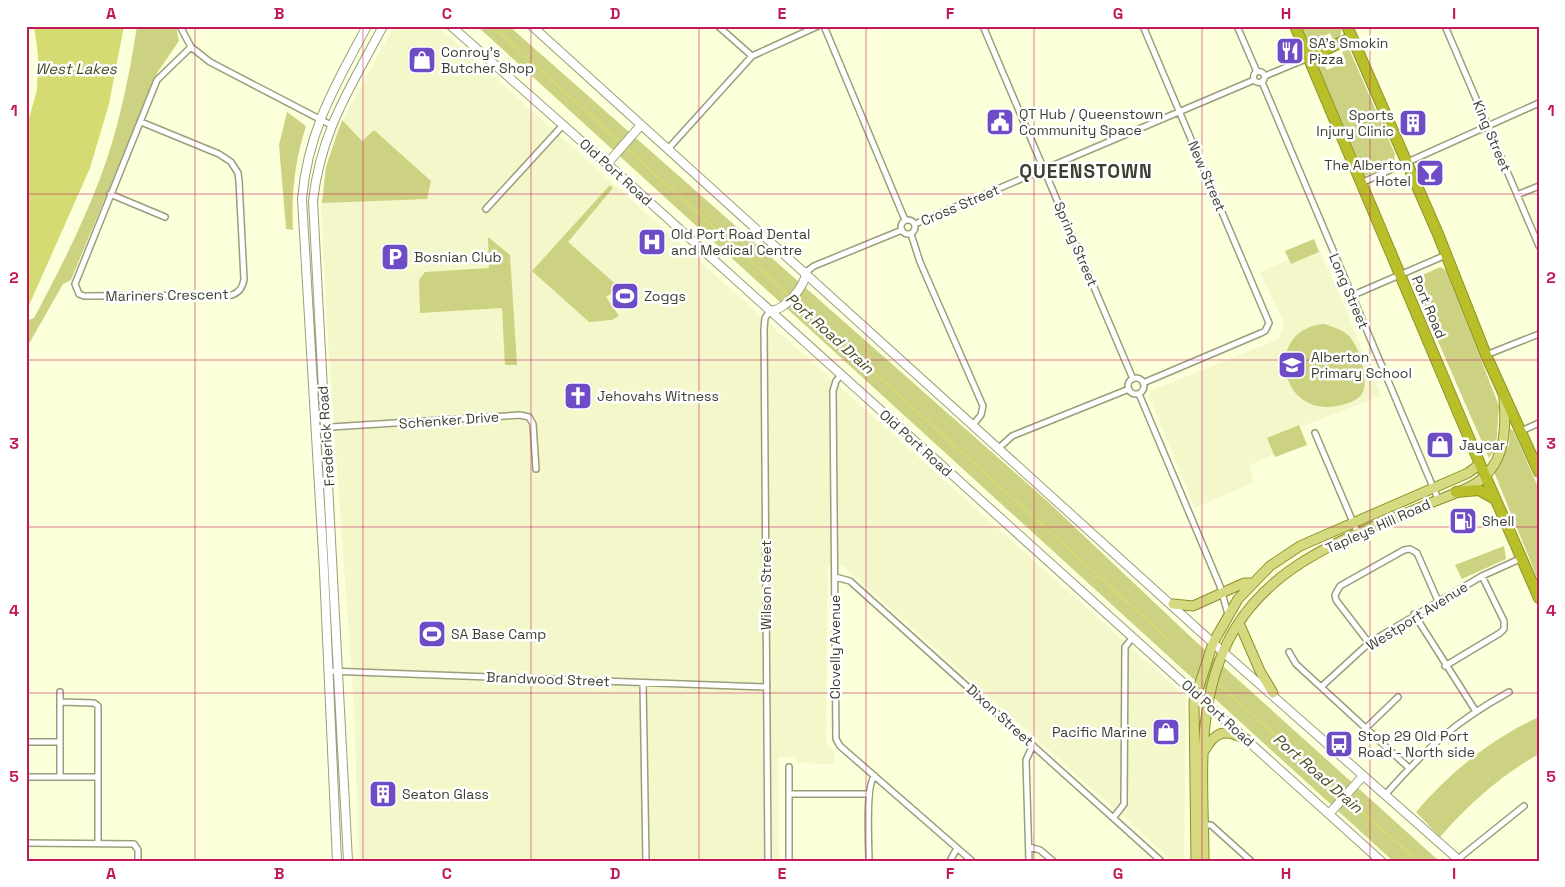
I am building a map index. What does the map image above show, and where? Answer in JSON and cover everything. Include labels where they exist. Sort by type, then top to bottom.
[{"type":"highway","name":"Port Road","points":[[1295,26],[1360,183],[1539,598]]},
{"type":"highway","points":[[1348,26],[1447,255],[1486,355],[1539,472]]},
{"type":"highway","points":[[1308,58],[1352,38]]},
{"type":"highway","points":[[1456,492],[1479,490],[1495,498]]},
{"type":"main road","name":"Frederick Road","points":[[337,861],[302,205],[306,162],[319,120],[367,26]]},
{"type":"main road","name":"Frederick Road","points":[[348,861],[340,672],[313,201],[321,152],[330,126],[383,26]]},
{"type":"main road","name":"Old Port Road","points":[[451,26],[563,124],[1381,861]]},
{"type":"main road","points":[[537,28],[1214,643],[1273,693],[1385,796],[1459,860]]},
{"type":"main road","points":[[607,164],[641,124]]},
{"type":"main road","points":[[770,311],[777,311],[782,307],[804,283],[806,272]]},
{"type":"main road","name":"Tapleys Hill Road","points":[[1207,703],[1213,678],[1239,623],[1262,594],[1291,568],[1358,534],[1456,492],[1485,476],[1502,447],[1505,426],[1504,395]]},
{"type":"main road","name":"Tapleys Hill Road","points":[[1196,693],[1214,643],[1228,614],[1252,583],[1294,549],[1472,471],[1480,464]]},
{"type":"main road","points":[[1173,604],[1188,607],[1244,583],[1252,583]]},
{"type":"main road","points":[[1239,623],[1260,671],[1273,693]]},
{"type":"main road","points":[[1196,693],[1194,707],[1200,825],[1204,861]]},
{"type":"main road","points":[[1196,861],[1207,703]]},
{"type":"main road","points":[[1204,751],[1211,739],[1222,733],[1236,734],[1246,739]]},
{"type":"main road","points":[[1330,814],[1340,800],[1363,776]]},
{"type":"street","points":[[180,26],[191,47],[210,62],[330,126]]},
{"type":"street","points":[[718,26],[752,56]]},
{"type":"street","points":[[668,149],[752,56],[818,26]]},
{"type":"street","points":[[824,26],[906,220]]},
{"type":"street","name":"Spring Street","points":[[983,26],[1133,379]]},
{"type":"street","name":"New Street","points":[[1143,26],[1268,320],[1268,327],[1261,333],[1143,383]]},
{"type":"street","points":[[1237,26],[1257,72],[1254,80],[1262,82],[1265,76],[1308,58]]},
{"type":"street","name":"King Street","points":[[1446,26],[1539,246]]},
{"type":"street","name":"Mariners Crescent","points":[[141,122],[225,157],[238,173],[244,279],[241,289],[232,295],[91,297],[79,294],[75,284],[76,276],[158,80],[191,47]]},
{"type":"street","points":[[1257,72],[1261,72],[1265,76]]},
{"type":"street","name":"Cross Street","points":[[915,224],[1254,80]]},
{"type":"street","name":"Long Street","points":[[1262,82],[1438,499]]},
{"type":"street","points":[[1360,183],[1539,103]]},
{"type":"street","points":[[486,209],[563,124]]},
{"type":"street","points":[[1517,195],[1539,186]]},
{"type":"street","points":[[110,194],[165,217]]},
{"type":"street","points":[[906,220],[915,224],[915,229],[911,234]]},
{"type":"street","points":[[906,220],[902,224],[902,230],[906,234],[911,234]]},
{"type":"street","points":[[806,272],[814,266],[902,230]]},
{"type":"street","points":[[911,234],[920,262],[983,406],[981,415],[974,425]]},
{"type":"street","points":[[1351,296],[1447,255]]},
{"type":"street","name":"Wilson Street","points":[[768,861],[764,329],[765,318],[770,311]]},
{"type":"street","points":[[1486,355],[1539,334]]},
{"type":"street","name":"Clovelly Avenue","points":[[841,375],[836,381],[833,391],[836,740],[840,746],[972,861]]},
{"type":"street","points":[[1129,389],[1133,379],[1139,379],[1143,383],[1144,388],[1139,394]]},
{"type":"street","points":[[1129,389],[1134,394],[1139,394]]},
{"type":"street","points":[[999,448],[1012,436],[1129,389]]},
{"type":"street","points":[[1139,394],[1220,586],[1220,594],[1227,604],[1228,614]]},
{"type":"street","name":"Schenker Drive","points":[[315,428],[520,415],[528,417],[533,424],[536,469]]},
{"type":"street","points":[[1521,431],[1539,423]]},
{"type":"street","points":[[1315,433],[1358,534]]},
{"type":"street","points":[[1370,642],[1336,600],[1335,595],[1340,586],[1404,550],[1410,549],[1417,553],[1438,601]]},
{"type":"street","name":"Westport Avenue","points":[[1321,687],[1370,642],[1414,614],[1482,576],[1522,558]]},
{"type":"street","points":[[1445,666],[1504,629],[1504,621],[1482,576]]},
{"type":"street","name":"Dixon Street","points":[[835,577],[850,580],[1161,861]]},
{"type":"street","points":[[1414,614],[1445,666],[1476,710]]},
{"type":"street","points":[[1114,817],[1124,804],[1125,647],[1133,637]]},
{"type":"street","points":[[1289,652],[1296,664],[1409,768]]},
{"type":"street","name":"Brandwood Street","points":[[328,671],[767,686]]},
{"type":"street","points":[[643,683],[646,861]]},
{"type":"street","points":[[60,692],[60,777]]},
{"type":"street","points":[[1385,796],[1409,768],[1452,726],[1509,692]]},
{"type":"street","points":[[1366,728],[1398,697]]},
{"type":"street","points":[[60,702],[94,703],[98,706],[98,843]]},
{"type":"street","points":[[26,742],[60,742]]},
{"type":"street","points":[[1029,861],[1026,760],[1033,745]]},
{"type":"street","points":[[789,767],[789,861]]},
{"type":"street","points":[[869,861],[869,794],[871,780],[875,776]]},
{"type":"street","points":[[26,777],[98,777]]},
{"type":"street","points":[[789,794],[869,794]]},
{"type":"street","points":[[1459,860],[1524,806]]},
{"type":"street","points":[[1200,825],[1211,825],[1251,861]]},
{"type":"street","points":[[26,843],[134,844],[138,850],[138,861]]},
{"type":"street","points":[[1028,847],[1040,850],[1053,861]]},
{"type":"street","points":[[950,861],[957,848]]},
{"type":"shaded area","points":[[137,26],[176,26],[179,41],[157,73],[71,280],[63,284],[26,349],[26,321],[34,318],[60,267],[85,216],[106,162],[122,105]]},
{"type":"shaded area","points":[[394,26],[437,26],[1186,697],[1184,861],[1173,861],[843,566],[828,565],[826,743],[834,752],[834,764],[798,763],[793,757],[778,757],[779,861],[359,861],[354,705],[328,341],[321,203],[326,167],[335,135]]},
{"type":"shaded area","points":[[477,26],[509,26],[1046,500],[1193,639],[1439,861],[1393,861]]},
{"type":"shaded area","points":[[1301,26],[1340,26],[1341,33],[1334,42],[1330,33],[1312,42],[1316,51],[1311,51]]},
{"type":"shaded area","points":[[1349,49],[1395,154],[1394,162],[1365,176],[1317,64],[1322,61],[1327,70],[1346,61],[1342,52]]},
{"type":"shaded area","points":[[287,112],[306,126],[295,177],[293,230],[286,229],[279,145]]},
{"type":"shaded area","points":[[342,120],[362,141],[374,130],[431,181],[427,199],[322,203],[326,167]]},
{"type":"shaded area","points":[[610,185],[613,188],[568,242],[620,288],[606,297],[619,316],[612,320],[589,322],[532,271]]},
{"type":"shaded area","points":[[488,237],[510,255],[517,365],[505,365],[502,308],[420,313],[419,280],[425,272],[489,268]]},
{"type":"shaded area","name":"Alberton Primary School","points":[[1314,239],[1335,284],[1381,396],[1300,427],[1307,445],[1275,457],[1273,455],[1249,465],[1254,482],[1195,508],[1149,396],[1153,390],[1277,340],[1284,328],[1283,321],[1260,272],[1289,260],[1285,251]]},
{"type":"shaded area","points":[[1314,239],[1319,252],[1291,264],[1285,251]]},
{"type":"shaded area","points":[[1440,267],[1446,270],[1499,406],[1496,448],[1489,458],[1413,284],[1414,279]]},
{"type":"shaded area","points":[[1324,324],[1343,331],[1352,340],[1361,360],[1365,383],[1363,392],[1356,400],[1325,407],[1307,402],[1294,390],[1286,375],[1286,358],[1291,342],[1304,330]]},
{"type":"shaded area","points":[[1299,425],[1307,445],[1275,457],[1267,438]]},
{"type":"shaded area","points":[[1510,429],[1513,430],[1539,489],[1539,582],[1494,472],[1509,445]]},
{"type":"shaded area","points":[[1504,546],[1506,559],[1462,579],[1455,565]]},
{"type":"shaded area","points":[[1539,717],[1539,754],[1511,771],[1486,791],[1440,837],[1416,812],[1443,783],[1472,758],[1504,736]]},
{"type":"water","name":"West Lakes","points":[[34,26],[124,26],[109,104],[90,168],[26,312],[26,129],[37,90],[38,54]]},
{"type":"waterway","name":"Port Road Drain","points":[[492,26],[622,144]]},
{"type":"waterway","name":"Port Road Drain","points":[[625,147],[790,296]]},
{"type":"waterway","name":"Port Road Drain","points":[[794,300],[1168,639]]},
{"type":"waterway","name":"Port Road Drain","points":[[1218,684],[1343,795]]},
{"type":"waterway","name":"Port Road Drain","points":[[1346,798],[1418,861]]},
{"type":"place","name":"SA's Smokin Pizza","points":[[1290,51]]},
{"type":"place","name":"Conroy's Butcher Shop","points":[[422,60]]},
{"type":"place","name":"QT Hub / Queenstown Community Space","points":[[1000,122]]},
{"type":"place","name":"Sports Injury Clinic","points":[[1413,123]]},
{"type":"place","name":"The Alberton Hotel","points":[[1430,173]]},
{"type":"place","name":"Old Port Road Dental and Medical Centre","points":[[652,242]]},
{"type":"place","name":"Bosnian Club","points":[[395,257]]},
{"type":"place","name":"Zoggs","points":[[625,296]]},
{"type":"place","name":"Alberton Primary School","points":[[1292,365]]},
{"type":"place","name":"Jehovahs Witness","points":[[578,396]]},
{"type":"place","name":"Jaycar","points":[[1440,445]]},
{"type":"place","name":"Shell","points":[[1463,521]]},
{"type":"place","name":"SA Base Camp","points":[[432,634]]},
{"type":"place","name":"Pacific Marine","points":[[1166,732]]},
{"type":"place","name":"Stop 29 Old Port Road - North side","points":[[1339,744]]},
{"type":"place","name":"Seaton Glass","points":[[383,794]]},
{"type":"district","name":"QUEENSTOWN","points":[[1086,171]]}]
